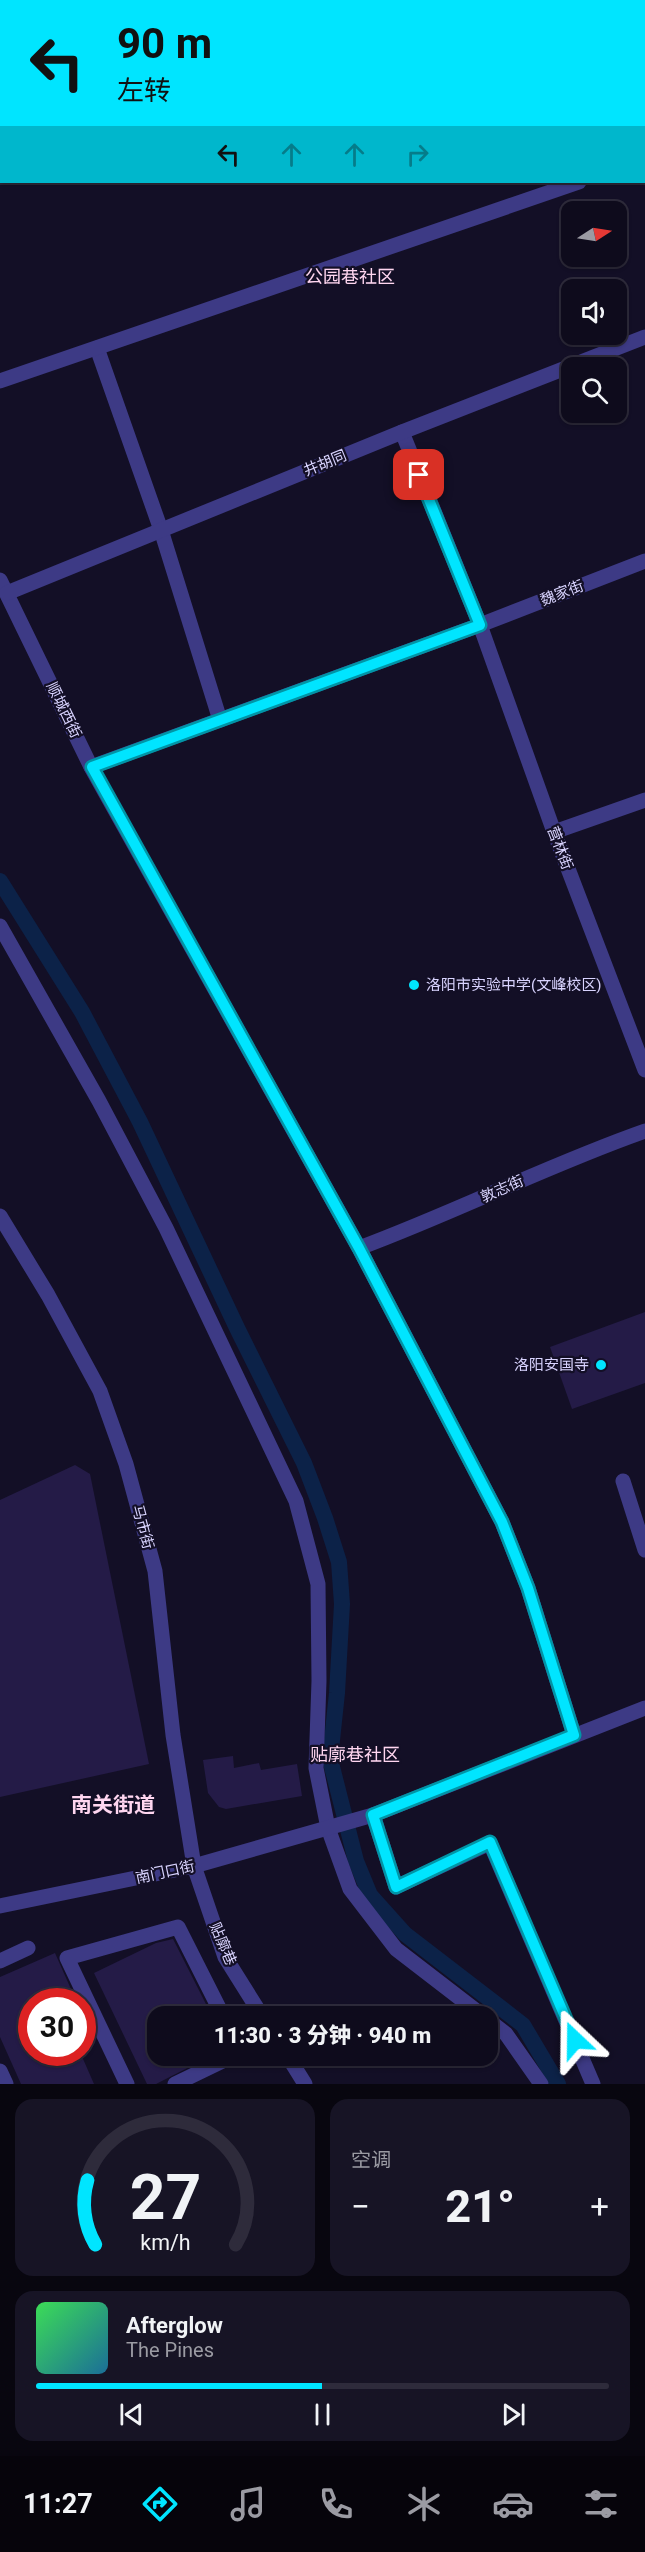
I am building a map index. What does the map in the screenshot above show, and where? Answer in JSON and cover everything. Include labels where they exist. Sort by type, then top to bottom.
[{"type":"street","points":[[0,381],[576,183]]},
{"type":"street","name":"井胡同","points":[[3,586],[161,530],[645,337]]},
{"type":"street","points":[[97,348],[161,530],[220,720]]},
{"type":"street","name":"营林街","points":[[402,432],[480,625],[554,832],[645,1070]]},
{"type":"street","name":"魏家街","points":[[92,767],[480,625],[645,561]]},
{"type":"street","name":"顺城西街","points":[[3,586],[92,767],[359,1248],[502,1522],[528,1588],[574,1735]]},
{"type":"street","points":[[554,832],[645,800]]},
{"type":"street","points":[[0,926],[99,1101],[166,1228],[296,1501],[318,1584],[319,1681],[316,1768],[328,1828],[350,1889],[396,1949],[470,2006]]},
{"type":"street","name":"敦志街","points":[[359,1248],[412,1228],[593,1149],[645,1131]]},
{"type":"street","name":"马市街","points":[[0,1216],[48,1295],[100,1391],[126,1464],[155,1571],[173,1735],[194,1866]]},
{"type":"street","points":[[623,1481],[645,1550]]},
{"type":"street","name":"南门口街","points":[[0,1906],[194,1866],[373,1815],[645,1708]]},
{"type":"street","points":[[373,1815],[396,1887],[490,1842],[593,2084]]},
{"type":"street","name":"贴廓巷","points":[[194,1866],[225,1958],[256,2006]]},
{"type":"street","points":[[127,2084],[67,1958],[178,1927],[218,2006]]},
{"type":"street","points":[[0,1961],[28,1948]]},
{"type":"street","points":[[498,2028],[506,2034],[541,2084]]},
{"type":"street","points":[[175,2084],[213,2066]]},
{"type":"street","points":[[294,2066],[305,2084]]},
{"type":"street","points":[[0,2071],[6,2084]]},
{"type":"building","name":"洛阳安国寺","points":[[645,1312],[645,1383],[572,1409],[550,1347]]},
{"type":"building","points":[[75,1465],[90,1474],[149,1764],[0,1797],[0,1500]]},
{"type":"building","points":[[233,1756],[234,1768],[259,1763],[261,1770],[297,1764],[302,1796],[226,1809],[219,1807],[208,1793],[203,1760]]},
{"type":"building","points":[[173,1939],[207,2006],[147,2006],[147,2066],[191,2066],[156,2084],[147,2084],[94,1973],[156,1943]]},
{"type":"building","points":[[55,1953],[70,1988],[18,1988],[18,2066],[86,2066],[94,2084],[21,2084],[0,2037],[0,1977]]},
{"type":"waterway","points":[[0,881],[82,1012],[140,1122],[237,1328],[304,1463],[325,1518],[339,1562],[342,1604],[337,1693],[330,1759],[356,1861],[370,1895],[405,1934],[523,2025],[558,2084]]},
{"type":"place","name":"洛阳市实验中学(文峰校区)","points":[[414,985]]},
{"type":"place","name":"洛阳安国寺","points":[[601,1365]]},
{"type":"district","name":"公园巷社区","points":[[350,276]]},
{"type":"district","name":"贴廓巷社区","points":[[355,1754]]},
{"type":"district","name":"南关街道","points":[[113,1805]]},
{"type":"route","points":[[419,475],[480,625],[92,767],[359,1248],[502,1522],[528,1588],[574,1735],[373,1815],[396,1887],[490,1842],[575,2040]]}]
